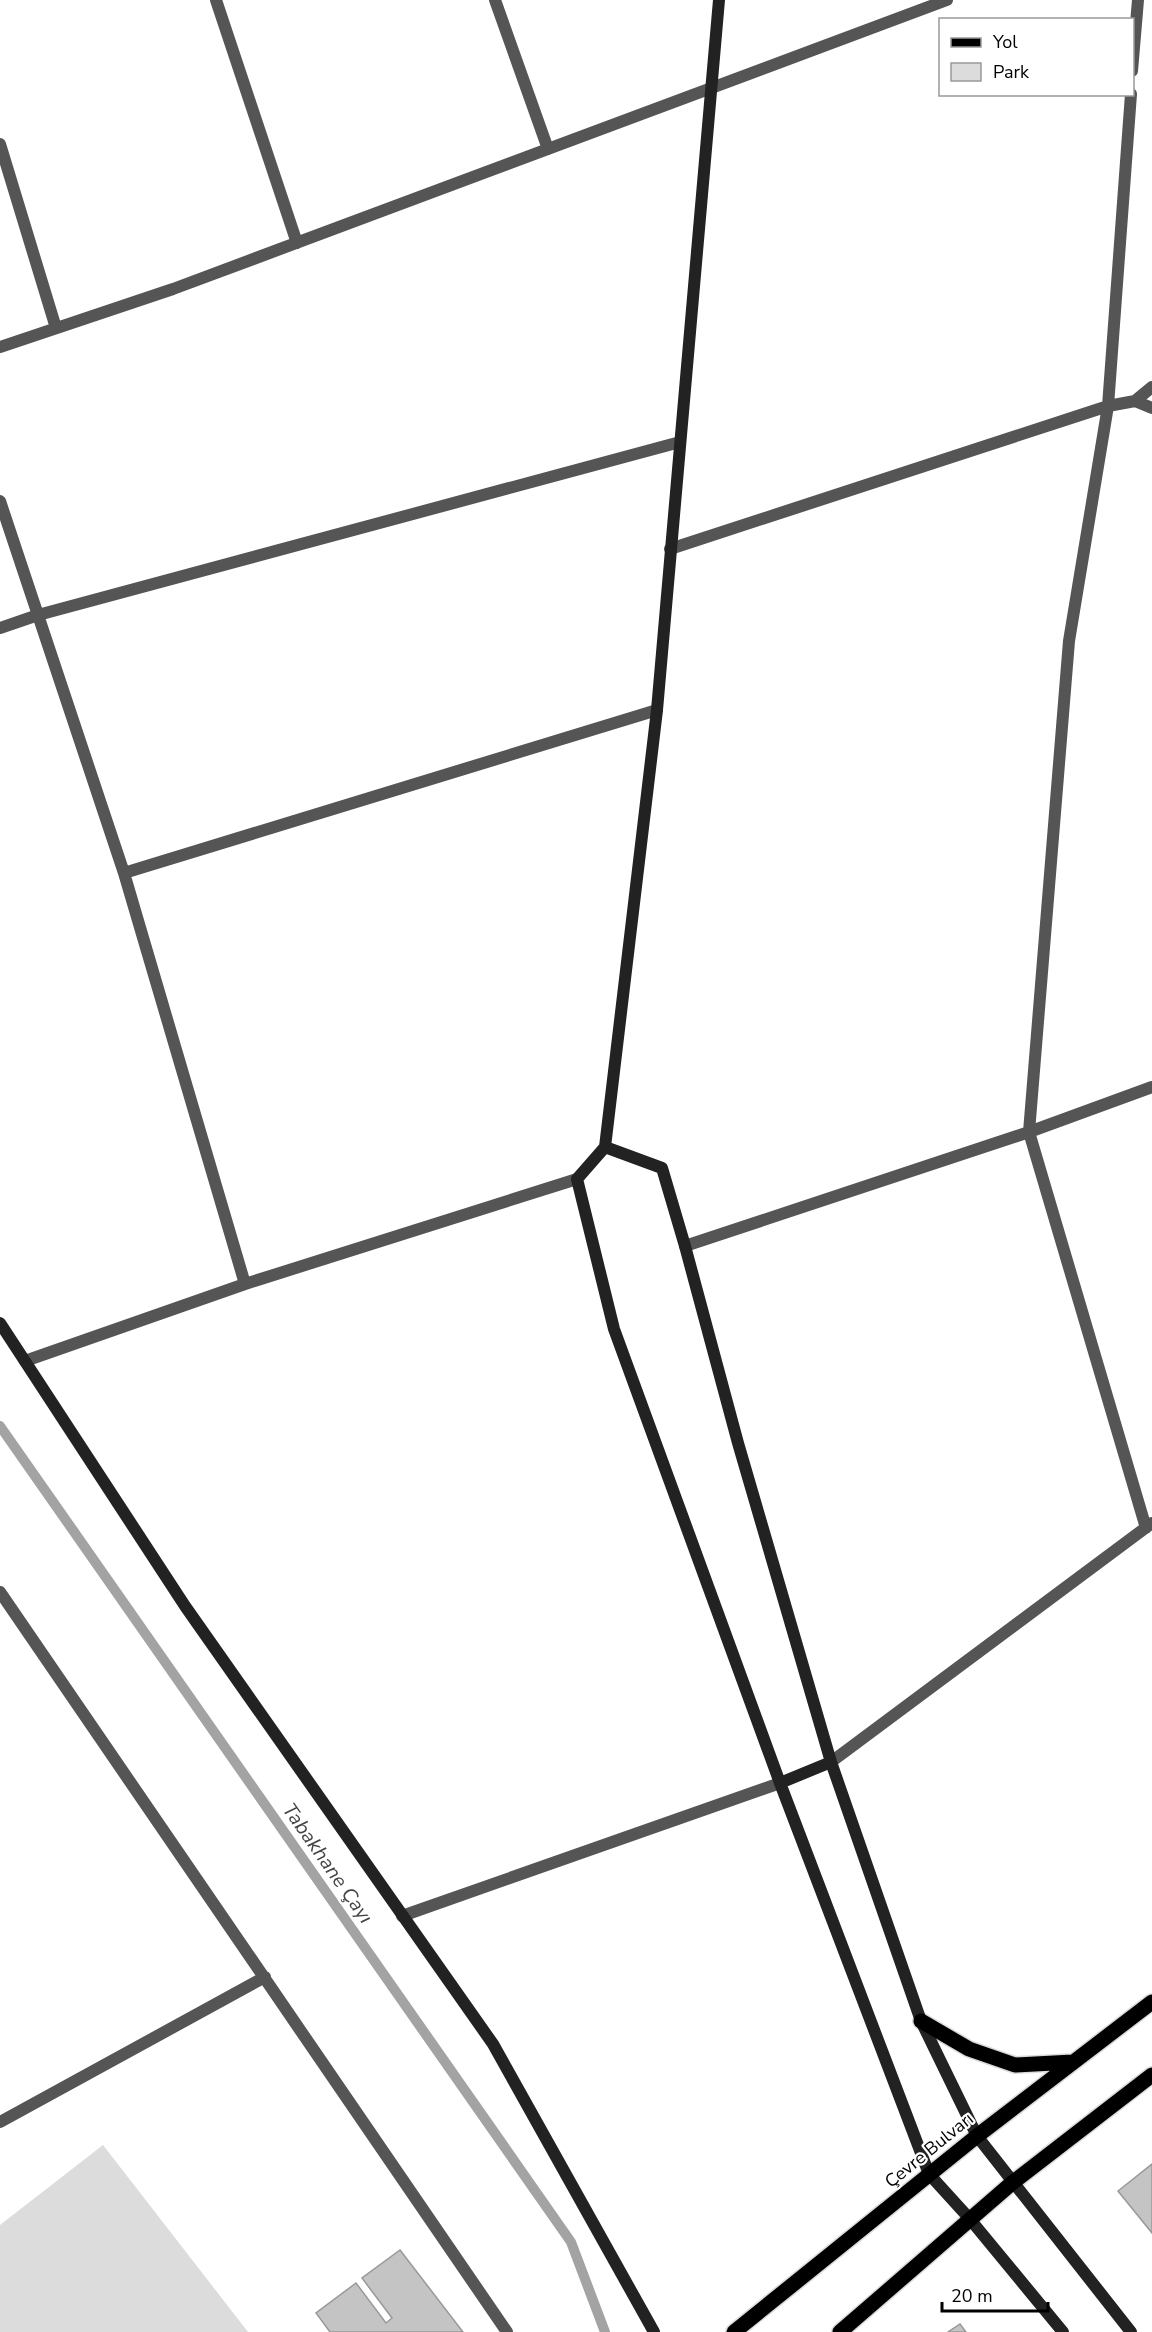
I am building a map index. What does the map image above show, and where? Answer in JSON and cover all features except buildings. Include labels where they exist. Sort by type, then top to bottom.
[{"type":"main road","name":"Çevre Bulvarı","points":[[734,2332],[977,2136],[1152,2002]]},
{"type":"main road","points":[[921,2021],[969,2049],[1015,2065],[1073,2062]]},
{"type":"main road","points":[[840,2332],[1012,2182],[1152,2075]]},
{"type":"street","points":[[216,0],[297,243]]},
{"type":"street","points":[[495,0],[548,148]]},
{"type":"street","points":[[25,1361],[245,1284],[577,1179],[605,1147],[657,710],[720,0]]},
{"type":"street","points":[[0,347],[173,290],[947,0]]},
{"type":"street","points":[[1134,47],[1138,0]]},
{"type":"street","points":[[402,1916],[780,1783],[831,1762],[1149,1526],[1029,1132],[1069,641],[1108,406],[1131,96]]},
{"type":"street","points":[[0,144],[56,328]]},
{"type":"street","points":[[670,549],[1108,406],[1135,401],[1152,387]]},
{"type":"street","points":[[1135,401],[1152,408]]},
{"type":"street","points":[[0,628],[38,615],[680,442]]},
{"type":"street","points":[[0,501],[124,873],[245,1284]]},
{"type":"street","points":[[124,873],[657,710]]},
{"type":"street","points":[[685,1246],[1029,1132],[1152,1087]]},
{"type":"street","points":[[605,1147],[662,1168],[738,1443],[831,1762],[921,2021],[977,2136],[1131,2332]]},
{"type":"street","points":[[577,1179],[614,1329],[780,1783],[929,2174],[969,2218],[1063,2332]]},
{"type":"street","points":[[0,1323],[185,1606],[493,2044],[654,2332]]},
{"type":"street","points":[[0,1592],[507,2332]]},
{"type":"street","points":[[0,2122],[265,1977]]},
{"type":"green space","points":[[103,2145],[248,2332],[0,2332],[0,2225]]},
{"type":"waterway","name":"Tabakhane Çayı","points":[[0,1426],[571,2242],[605,2332]]}]
